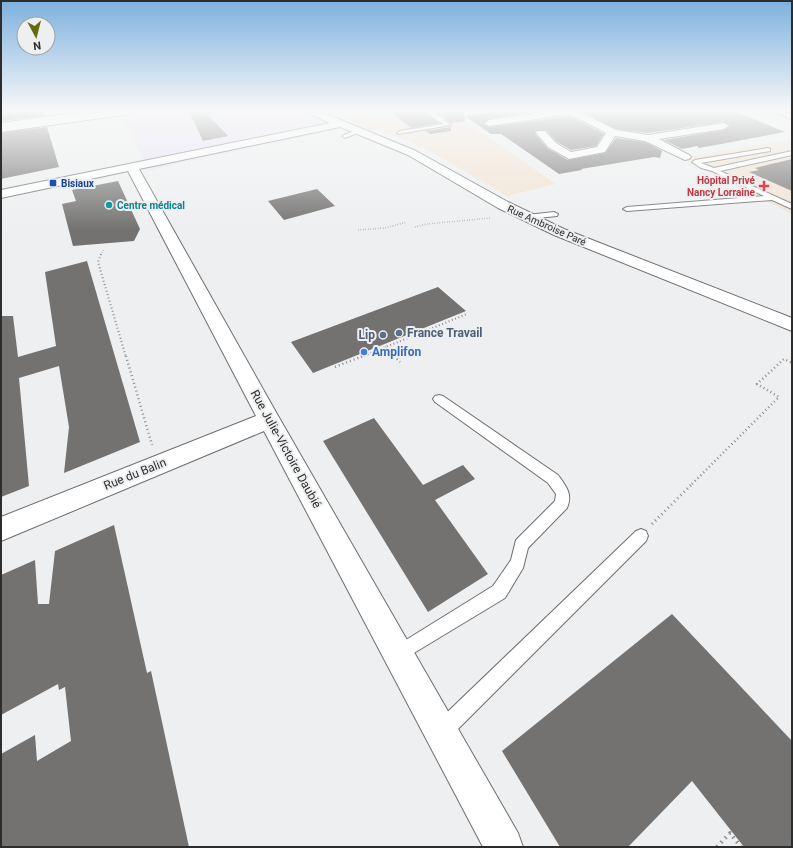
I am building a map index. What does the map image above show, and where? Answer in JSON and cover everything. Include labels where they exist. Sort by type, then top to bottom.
[{"type":"street","points":[[1,194],[132,167],[226,151]]},
{"type":"street","name":"Rue Ambroise Paré","points":[[406,151],[527,218],[677,280],[792,325]]},
{"type":"street","points":[[561,151],[569,156],[598,151]]},
{"type":"street","points":[[672,151],[685,157]]},
{"type":"street","name":"Rue Julie-Victoire Daubié","points":[[132,167],[269,420],[504,847]]},
{"type":"street","name":"Rue du Balin","points":[[1,529],[269,420]]},
{"type":"lane","points":[[764,151],[695,162],[792,207]]},
{"type":"lane","points":[[714,170],[792,153]]},
{"type":"lane","points":[[627,209],[773,198]]},
{"type":"lane","points":[[527,218],[554,214]]},
{"type":"lane","points":[[399,654],[499,592],[518,563],[521,545],[562,504],[563,493],[553,479],[439,399]]},
{"type":"lane","points":[[441,731],[641,536]]},
{"type":"path","points":[[415,228],[427,224],[488,220]]},
{"type":"path","points":[[358,230],[385,228],[407,222]]},
{"type":"path","points":[[104,249],[98,262],[158,464]]},
{"type":"path","points":[[334,367],[467,314]]},
{"type":"path","points":[[385,347],[400,362]]},
{"type":"path","points":[[641,536],[779,397],[757,384],[784,359],[792,363]]},
{"type":"path","points":[[717,847],[730,833],[741,847]]},
{"type":"shaded area","points":[[139,151],[239,151],[149,170]]},
{"type":"shaded area","points":[[428,151],[507,151],[556,184],[507,196]]},
{"type":"shaded area","name":"Hôpital Privé Nancy Lorraine","points":[[725,151],[792,151],[792,214],[680,158]]},
{"type":"building","points":[[1,151],[54,151],[59,167],[1,179]]},
{"type":"building","points":[[525,151],[552,151],[568,160],[605,153],[607,151],[662,151],[660,158],[654,157],[559,174]]},
{"type":"building","points":[[792,159],[792,191],[749,172],[759,170],[755,168]]},
{"type":"building","points":[[118,181],[140,229],[134,241],[73,246],[62,204],[76,201],[72,190]]},
{"type":"building","points":[[317,189],[335,206],[284,220],[268,201]]},
{"type":"building","points":[[87,261],[140,442],[64,473],[69,427],[59,366],[19,378],[29,486],[1,497],[1,316],[13,316],[18,357],[56,346],[45,272]]},
{"type":"building","points":[[438,287],[466,311],[313,373],[291,342]]},
{"type":"building","points":[[374,418],[423,485],[463,465],[475,479],[435,500],[488,574],[428,612],[323,441]]},
{"type":"building","points":[[114,525],[147,673],[151,671],[189,847],[1,847],[1,754],[35,735],[37,761],[71,741],[65,687],[59,690],[58,684],[1,715],[1,575],[35,560],[38,604],[49,604],[55,551]]},
{"type":"building","points":[[672,614],[792,741],[792,847],[744,847],[692,781],[628,847],[560,847],[502,751]]},
{"type":"place","name":"Bisiaux","points":[[53,183]]},
{"type":"place","name":"Hôpital Privé Nancy Lorraine","points":[[764,186]]},
{"type":"place","name":"Centre médical","points":[[109,205]]},
{"type":"place","name":"France Travail","points":[[399,333]]},
{"type":"place","name":"Lip","points":[[383,335]]},
{"type":"place","name":"Amplifon","points":[[364,352]]}]
